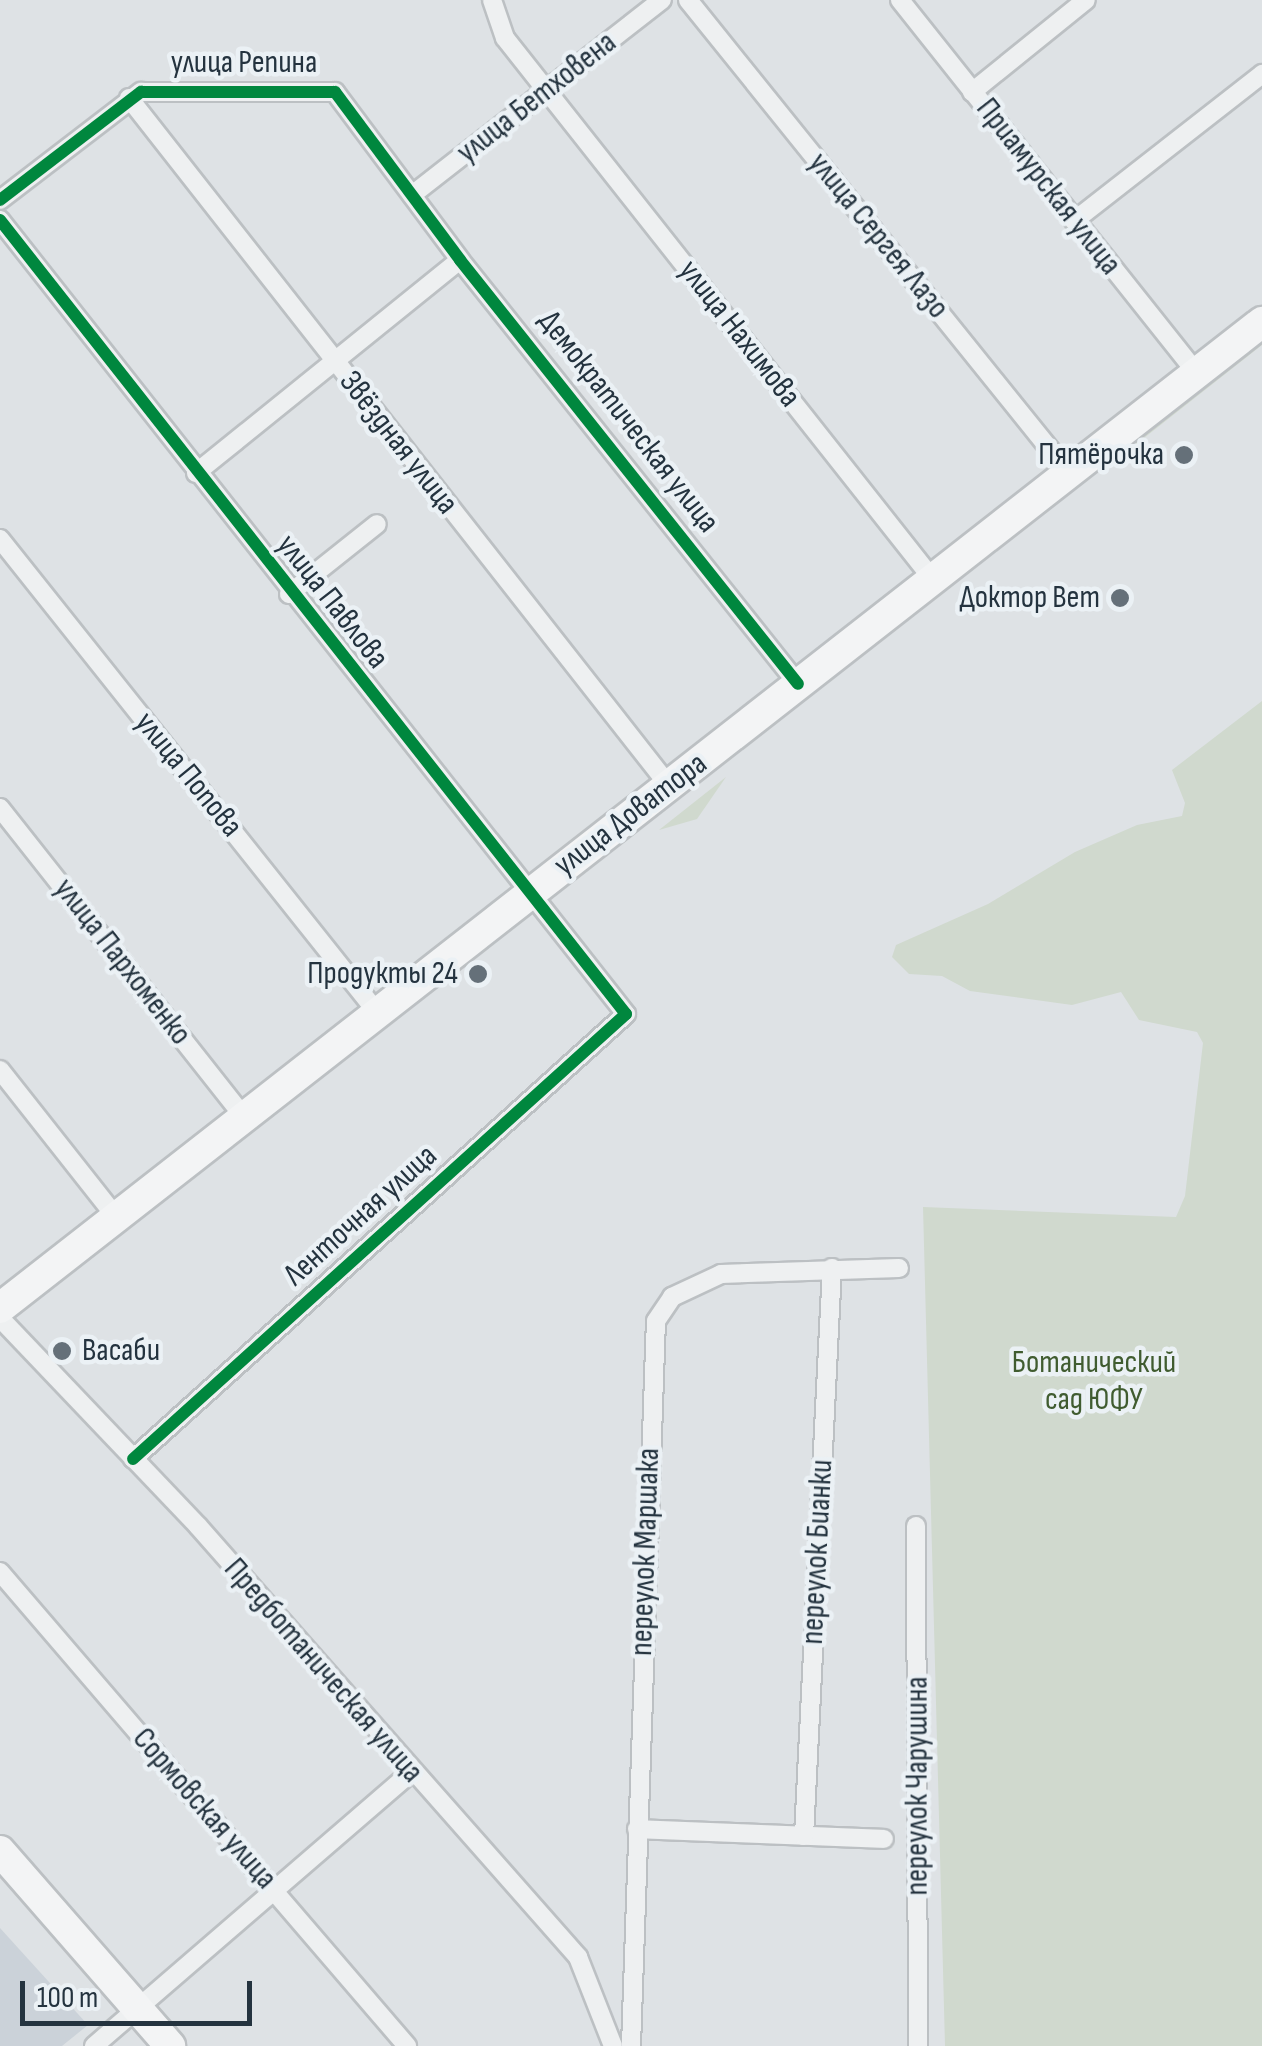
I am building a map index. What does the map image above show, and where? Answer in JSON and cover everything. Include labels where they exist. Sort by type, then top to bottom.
[{"type":"main road","name":"улица Доватора","points":[[0,1308],[1262,322]]},
{"type":"main road","points":[[0,1851],[133,2013],[152,2046]]},
{"type":"main road","points":[[0,1870],[133,2013],[170,2046]]},
{"type":"street","name":"улица Нахимова","points":[[492,0],[505,38],[931,577]]},
{"type":"street","name":"улица Бетховена","points":[[412,195],[662,0]]},
{"type":"street","name":"улица Сергея Лазо","points":[[688,0],[1068,472]]},
{"type":"street","name":"Приамурская улица","points":[[900,0],[1197,373]]},
{"type":"street","points":[[972,92],[1086,0]]},
{"type":"street","points":[[1074,221],[1262,74]]},
{"type":"street","name":"улица Репина","points":[[0,200],[128,98],[162,90],[322,87],[345,102],[412,195]]},
{"type":"street","name":"Звёздная улица","points":[[128,98],[670,787]]},
{"type":"street","name":"Демократическая улица","points":[[412,195],[798,684]]},
{"type":"street","name":"улица Павлова","points":[[1,223],[290,594],[626,1014]]},
{"type":"street","points":[[196,473],[460,260]]},
{"type":"street","points":[[290,594],[377,524]]},
{"type":"street","name":"улица Попова","points":[[0,540],[376,1011]]},
{"type":"street","name":"улица Пархоменко","points":[[0,808],[243,1116]]},
{"type":"street","name":"Ленточная улица","points":[[133,1458],[626,1014]]},
{"type":"street","points":[[0,1070],[116,1216]]},
{"type":"street","name":"переулок Маршака","points":[[631,2046],[656,1321],[672,1296],[703,1279],[750,1268],[899,1268]]},
{"type":"street","name":"переулок Бианки","points":[[804,1836],[832,1268]]},
{"type":"street","name":"Предботаническая улица","points":[[0,1318],[133,1458],[578,1957],[613,2046]]},
{"type":"street","name":"переулок Чарушина","points":[[916,1526],[918,2046]]},
{"type":"street","name":"Сормовская улица","points":[[0,1572],[407,2046]]},
{"type":"street","points":[[94,2046],[410,1773]]},
{"type":"street","points":[[637,1829],[884,1839]]},
{"type":"shaded area","points":[[0,1928],[88,2025],[62,2046],[0,2046]]},
{"type":"green space","points":[[1262,337],[1262,345],[1144,438],[1145,451],[1136,458],[1129,449],[1102,470],[1099,466]]},
{"type":"green space","name":"Ботанический сад ЮФУ","points":[[1262,701],[1262,2046],[945,2046],[923,1207],[1176,1217],[1185,1196],[1203,1043],[1197,1032],[1139,1020],[1121,992],[1072,1005],[970,991],[942,976],[909,974],[892,957],[896,945],[988,904],[1075,852],[1137,825],[1182,816],[1185,803],[1172,770]]},
{"type":"green space","points":[[726,777],[697,819],[659,830]]},
{"type":"cycle path","points":[[0,200],[141,92],[335,92],[460,260],[798,684]]},
{"type":"cycle path","points":[[0,220],[626,1014],[133,1459]]},
{"type":"place","name":"Пятёрочка","points":[[1184,455]]},
{"type":"place","name":"Доктор Вет","points":[[1120,598]]},
{"type":"place","name":"Продукты 24","points":[[478,974]]},
{"type":"place","name":"Васаби","points":[[62,1351]]}]
